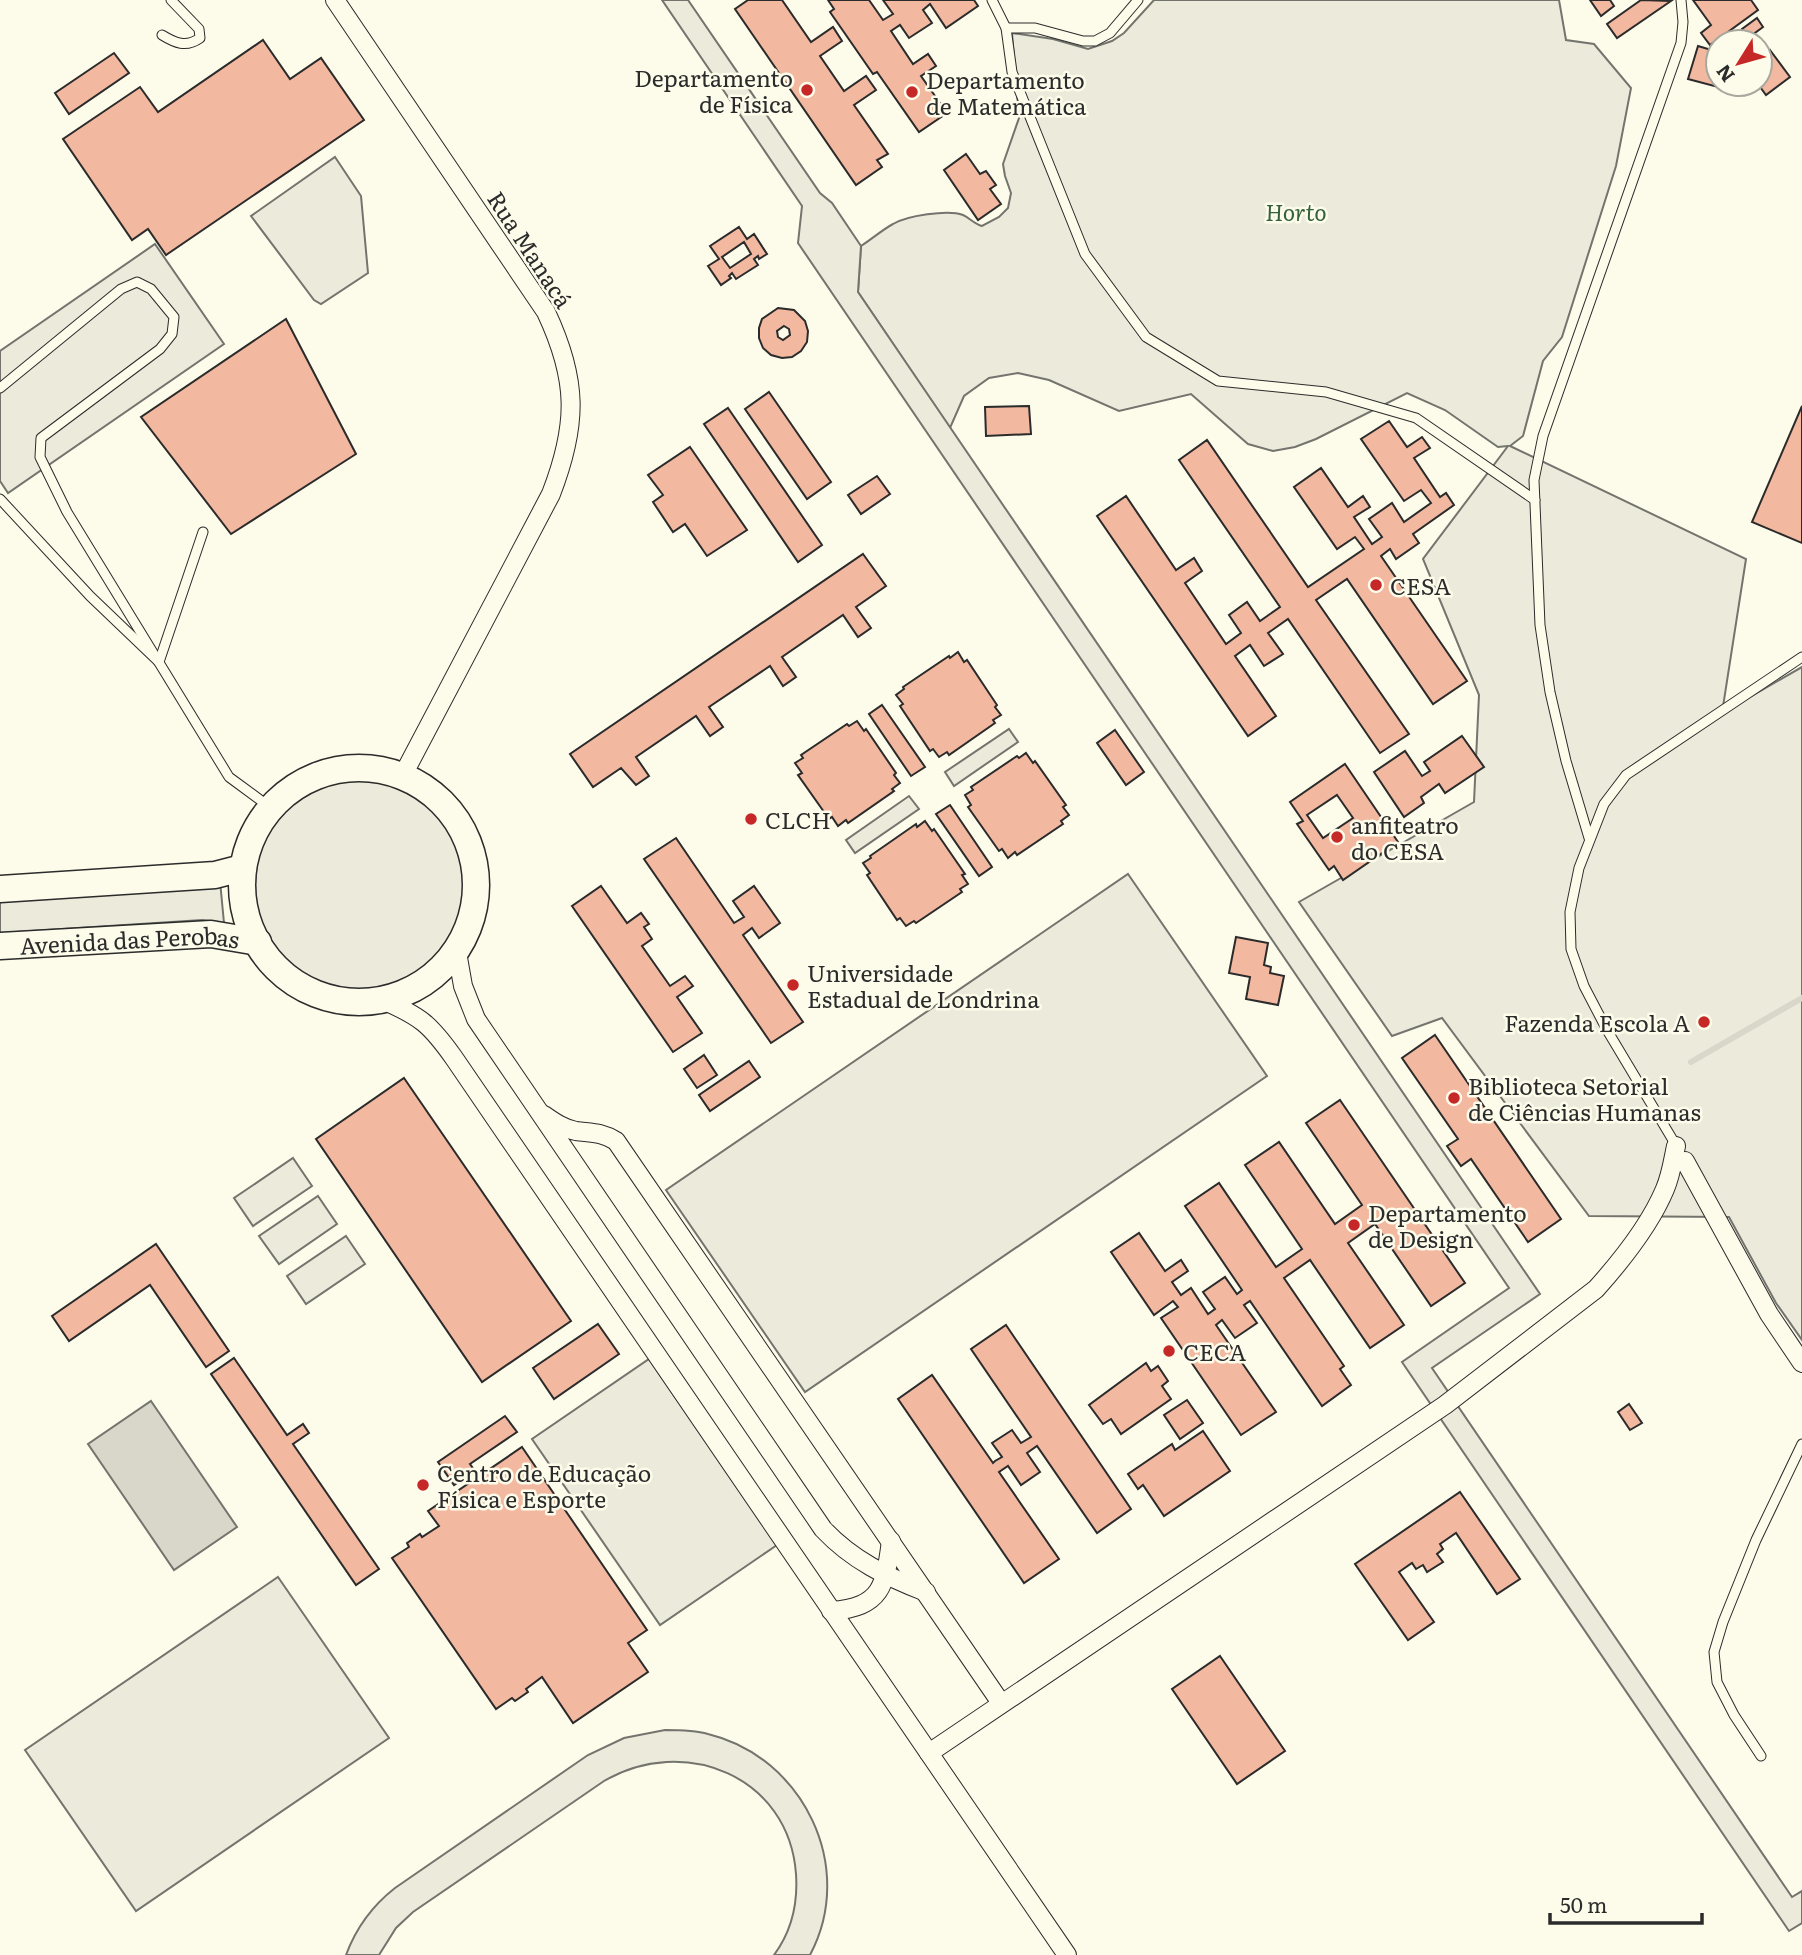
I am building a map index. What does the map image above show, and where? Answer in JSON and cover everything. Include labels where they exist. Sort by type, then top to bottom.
[{"type":"street","name":"Rua Manacá","points":[[335,0],[546,312],[558,339],[571,388],[569,437],[564,461],[551,494],[403,775]]},
{"type":"street","points":[[370,767],[403,775],[436,795],[461,825],[475,861],[477,900],[465,937],[444,967],[414,989],[383,1000],[350,1002],[318,995],[289,979],[265,954],[248,924],[242,890],[242,868],[258,824],[279,798],[306,779],[338,768],[370,767]]},
{"type":"street","points":[[0,890],[215,874],[242,868]]},
{"type":"street","name":"Avenida das Perobas","points":[[0,946],[211,934],[258,942]]},
{"type":"street","points":[[457,952],[463,986],[476,1019],[823,1529],[851,1555],[886,1576],[926,1592]]},
{"type":"street","points":[[383,1000],[414,1014],[430,1027],[444,1044],[1067,1955]]},
{"type":"street","points":[[539,1111],[559,1125],[606,1134],[616,1140],[1002,1703]]},
{"type":"street","points":[[1681,1153],[1769,1314],[1802,1363]]},
{"type":"street","points":[[929,1753],[1445,1405],[1596,1290],[1615,1269],[1652,1213],[1681,1153]]},
{"type":"street","points":[[831,1611],[861,1606],[870,1600],[886,1576],[891,1541]]},
{"type":"lane","points":[[162,35],[181,44],[192,44],[200,38],[199,29],[171,0]]},
{"type":"lane","points":[[992,0],[1006,28],[1012,72],[1085,254],[1146,337],[1218,381],[1326,391],[1416,418],[1535,500]]},
{"type":"lane","points":[[1006,28],[1035,28],[1083,41],[1095,41],[1110,33],[1138,0]]},
{"type":"lane","points":[[1589,838],[1566,761],[1550,692],[1540,625],[1534,480],[1543,436],[1681,43],[1681,0]]},
{"type":"lane","points":[[0,388],[121,289],[137,282],[151,289],[174,317],[172,334],[160,349],[41,438],[40,457],[67,512],[229,777],[271,808]]},
{"type":"lane","points":[[0,499],[90,596],[159,662]]},
{"type":"lane","points":[[159,662],[202,532]]},
{"type":"lane","points":[[1681,1153],[1607,1030],[1584,986],[1571,949],[1570,912],[1578,868],[1604,804],[1626,775],[1802,657]]},
{"type":"lane","points":[[1760,1756],[1717,1682],[1714,1652],[1723,1622],[1756,1540],[1802,1444]]},
{"type":"green space","name":"Horto","points":[[1154,0],[1559,0],[1566,40],[1594,44],[1631,88],[1616,166],[1562,337],[1543,361],[1523,436],[1510,446],[1746,559],[1722,713],[1802,667],[1802,1340],[1776,1303],[1729,1217],[1589,1216],[1442,1018],[1392,1036],[1299,902],[1474,802],[1479,695],[1423,559],[1508,446],[1498,447],[1445,410],[1407,393],[1316,439],[1273,451],[1248,444],[1191,394],[1119,411],[1049,380],[1018,373],[989,378],[964,396],[950,428],[858,292],[861,246],[893,224],[917,216],[956,213],[982,226],[999,217],[1008,208],[1011,193],[1003,164],[1019,118],[1012,33],[1053,39],[1088,49],[1112,41],[1124,33]]},
{"type":"green space","points":[[1009,729],[1018,742],[954,786],[945,772]]},
{"type":"green space","points":[[360,780],[381,782],[400,788],[418,797],[434,811],[448,827],[457,845],[463,864],[463,906],[457,925],[448,943],[434,959],[418,973],[400,982],[381,988],[360,990],[339,988],[320,982],[302,973],[286,959],[272,943],[263,925],[257,906],[255,885],[257,864],[263,845],[272,827],[286,811],[302,797],[320,788],[339,782]]},
{"type":"green space","points":[[909,796],[919,809],[855,853],[846,840]]},
{"type":"green space","points":[[220,881],[224,923],[202,920],[0,933],[0,898]]},
{"type":"green space","points":[[293,1158],[312,1186],[253,1226],[234,1198]]},
{"type":"green space","points":[[318,1196],[337,1224],[279,1264],[259,1236]]},
{"type":"green space","points":[[346,1236],[365,1264],[306,1304],[287,1276]]},
{"type":"green space","points":[[278,1577],[389,1738],[136,1911],[25,1750]]},
{"type":"green space","points":[[665,1730],[708,1734],[742,1746],[771,1766],[794,1791],[812,1820],[823,1852],[827,1887],[823,1921],[810,1955],[774,1955],[789,1927],[794,1906],[796,1874],[789,1840],[774,1812],[753,1789],[727,1773],[698,1764],[667,1762],[635,1767],[604,1781],[413,1912],[396,1928],[379,1955],[346,1955],[366,1918],[395,1888],[588,1755],[624,1738]]},
{"type":"shaded area","points":[[662,0],[688,0],[820,193],[832,203],[861,246],[858,292],[1540,1294],[1432,1368],[1792,1897],[1802,1891],[1802,1923],[1789,1931],[1402,1362],[1509,1288],[798,243],[802,206]]},
{"type":"shaded area","points":[[335,157],[361,196],[368,273],[321,304],[314,300],[251,216]]},
{"type":"shaded area","points":[[155,244],[224,344],[8,493],[0,481],[0,351]]},
{"type":"shaded area","points":[[1128,874],[1267,1076],[805,1392],[666,1190]]},
{"type":"shaded area","points":[[649,1359],[777,1545],[660,1625],[532,1439]]},
{"type":"shaded area","points":[[151,1401],[237,1527],[174,1570],[88,1444]]},
{"type":"building","points":[[748,0],[782,0],[811,42],[833,27],[842,41],[820,56],[844,91],[866,76],[876,90],[854,105],[888,154],[877,160],[882,167],[856,185],[735,9]]},
{"type":"building","points":[[828,0],[869,0],[883,20],[893,14],[883,0],[974,0],[978,6],[946,28],[930,4],[923,10],[932,23],[909,38],[900,25],[891,31],[913,64],[928,54],[936,66],[921,76],[947,113],[919,132],[877,72],[873,74],[830,12],[834,9]]},
{"type":"building","points":[[1590,0],[1610,0],[1614,6],[1601,16]]},
{"type":"building","points":[[1641,0],[1671,1],[1617,38],[1607,24]]},
{"type":"building","points":[[1693,0],[1751,0],[1758,10],[1733,28],[1707,28],[1711,25]]},
{"type":"building","points":[[1757,18],[1763,27],[1762,28],[1743,28]]},
{"type":"building","points":[[263,40],[290,79],[321,58],[364,120],[166,255],[148,229],[132,240],[63,139],[140,87],[158,112]]},
{"type":"building","points":[[1698,46],[1704,48],[1704,83],[1688,79]]},
{"type":"building","points":[[114,53],[129,73],[69,114],[55,93]]},
{"type":"building","points":[[1774,55],[1790,77],[1774,89]]},
{"type":"building","points":[[966,154],[980,174],[986,171],[996,185],[990,189],[1001,204],[978,220],[944,170]]},
{"type":"building","points":[[739,227],[747,239],[754,234],[767,254],[754,259],[758,265],[736,279],[732,273],[729,276],[731,278],[721,285],[708,266],[719,259],[710,246]],"holes":[[[744,242],[751,254],[730,268],[722,257]]]},
{"type":"building","points":[[778,308],[794,310],[805,321],[807,342],[801,351],[792,357],[771,355],[763,348],[759,338],[762,319]],"holes":[[[784,326],[789,329],[790,335],[783,340],[778,337],[777,331]]]},
{"type":"building","points":[[286,319],[356,454],[231,534],[141,417]]},
{"type":"building","points":[[769,392],[831,482],[807,499],[745,409]]},
{"type":"building","points":[[1029,406],[1031,434],[986,436],[985,407]]},
{"type":"building","points":[[1802,406],[1802,543],[1752,522]]},
{"type":"building","points":[[728,408],[822,545],[798,562],[704,424]]},
{"type":"building","name":"CESA","points":[[1389,421],[1407,447],[1422,437],[1430,448],[1414,458],[1440,497],[1446,493],[1454,505],[1413,534],[1419,543],[1396,559],[1390,549],[1381,556],[1467,681],[1433,704],[1347,579],[1316,600],[1409,734],[1380,753],[1288,619],[1268,633],[1283,654],[1264,666],[1250,645],[1235,656],[1276,716],[1248,736],[1097,516],[1126,496],[1176,570],[1194,558],[1202,571],[1185,583],[1226,644],[1241,633],[1229,615],[1247,602],[1260,621],[1280,607],[1179,460],[1207,440],[1308,587],[1364,549],[1355,537],[1337,549],[1294,487],[1321,468],[1348,507],[1363,496],[1370,507],[1354,517],[1372,544],[1382,537],[1369,519],[1392,503],[1404,522],[1431,503],[1421,490],[1404,501],[1361,439]]},
{"type":"building","points":[[690,447],[747,530],[707,556],[685,524],[673,532],[653,502],[663,495],[648,475]]},
{"type":"building","points":[[877,476],[890,494],[861,514],[848,495]]},
{"type":"building","points":[[863,554],[886,586],[856,607],[871,628],[858,637],[843,615],[782,657],[796,677],[783,686],[770,666],[709,707],[723,727],[710,736],[696,716],[636,757],[649,776],[636,785],[621,768],[593,787],[570,754]]},
{"type":"building","points":[[958,652],[964,662],[967,660],[1001,715],[993,720],[995,723],[949,755],[947,752],[939,757],[933,749],[930,751],[900,706],[903,704],[896,695],[903,687]]},
{"type":"building","points":[[882,705],[925,767],[911,776],[869,714]]},
{"type":"building","points":[[857,721],[864,731],[866,729],[900,783],[892,789],[894,791],[848,823],[846,820],[838,826],[832,817],[829,819],[798,775],[802,773],[795,763],[803,758],[801,755],[847,724],[849,726]]},
{"type":"building","points":[[1115,730],[1144,772],[1126,785],[1097,743]]},
{"type":"building","points":[[1462,736],[1484,767],[1445,793],[1439,784],[1421,797],[1424,803],[1404,817],[1374,772],[1405,751],[1422,776],[1430,771],[1424,762]]},
{"type":"building","points":[[1026,753],[1033,763],[1035,761],[1066,805],[1063,807],[1069,815],[1061,821],[1063,824],[1017,855],[1015,852],[1008,858],[1002,849],[999,851],[968,807],[971,805],[965,795],[973,790],[971,787],[1017,756],[1019,758]]},
{"type":"building","points":[[1345,764],[1398,842],[1343,880],[1334,866],[1329,870],[1297,824],[1303,821],[1290,802]],"holes":[[[1337,795],[1353,818],[1323,838],[1307,815]]]},
{"type":"building","points":[[950,805],[992,867],[979,876],[936,814]]},
{"type":"building","points":[[925,821],[932,831],[934,829],[965,874],[962,875],[968,884],[960,889],[962,892],[916,923],[914,921],[906,926],[900,918],[897,920],[867,875],[870,873],[863,863],[916,824],[917,827]]},
{"type":"building","points":[[676,838],[734,923],[744,917],[733,901],[754,886],[780,923],[759,938],[752,928],[743,935],[803,1022],[771,1043],[644,859]]},
{"type":"building","points":[[601,886],[627,923],[641,913],[649,924],[644,927],[652,939],[642,946],[670,986],[685,976],[693,986],[677,997],[702,1033],[673,1052],[572,906]]},
{"type":"building","points":[[1236,937],[1268,943],[1264,965],[1271,967],[1270,973],[1284,976],[1278,1005],[1246,999],[1250,977],[1229,973]]},
{"type":"building","name":"Biblioteca Setorial de Ciências Humanas","points":[[1435,1035],[1561,1219],[1528,1242],[1471,1159],[1461,1166],[1447,1146],[1458,1139],[1402,1058]]},
{"type":"building","points":[[704,1055],[717,1075],[697,1088],[684,1069]]},
{"type":"building","points":[[749,1061],[760,1077],[710,1111],[699,1095]]},
{"type":"building","points":[[404,1078],[571,1321],[482,1382],[316,1139]]},
{"type":"building","points":[[1340,1100],[1465,1283],[1431,1306],[1375,1224],[1348,1243],[1404,1325],[1370,1348],[1310,1260],[1284,1278],[1344,1366],[1340,1369],[1351,1385],[1322,1406],[1250,1301],[1244,1305],[1257,1323],[1235,1338],[1222,1320],[1216,1325],[1276,1412],[1241,1435],[1161,1318],[1178,1307],[1173,1301],[1154,1315],[1111,1252],[1139,1233],[1165,1271],[1181,1260],[1188,1271],[1172,1282],[1181,1295],[1191,1288],[1208,1314],[1215,1309],[1203,1292],[1225,1277],[1237,1294],[1242,1290],[1185,1206],[1219,1183],[1276,1267],[1302,1249],[1245,1165],[1279,1142],[1335,1224],[1362,1205],[1306,1123]]},
{"type":"building","points":[[156,1244],[229,1351],[206,1367],[150,1285],[69,1341],[52,1316]]},
{"type":"building","points":[[598,1324],[619,1354],[554,1399],[533,1368]]},
{"type":"building","points":[[1006,1325],[1131,1509],[1097,1533],[1037,1446],[1027,1453],[1040,1472],[1021,1485],[1008,1466],[999,1472],[1059,1559],[1024,1583],[898,1399],[932,1375],[993,1463],[1002,1457],[992,1443],[1012,1430],[1021,1443],[1031,1437],[971,1349]]},
{"type":"building","points":[[234,1358],[287,1435],[303,1424],[309,1433],[293,1444],[379,1569],[356,1585],[211,1374]]},
{"type":"building","points":[[1146,1363],[1151,1371],[1158,1366],[1168,1381],[1162,1386],[1171,1399],[1121,1434],[1111,1419],[1103,1424],[1089,1405]]},
{"type":"building","points":[[1187,1400],[1203,1423],[1180,1439],[1164,1415]]},
{"type":"building","points":[[1629,1404],[1642,1423],[1630,1430],[1618,1412]]},
{"type":"building","points":[[505,1416],[517,1432],[470,1464],[475,1471],[454,1485],[438,1462]]},
{"type":"building","points":[[1203,1431],[1230,1471],[1164,1516],[1143,1485],[1138,1489],[1128,1474],[1172,1444],[1175,1450]]},
{"type":"building","points":[[522,1447],[647,1630],[628,1643],[648,1672],[573,1723],[542,1677],[526,1689],[528,1692],[515,1701],[512,1698],[496,1709],[392,1558],[409,1547],[407,1543],[420,1534],[422,1537],[439,1526],[428,1511]]},
{"type":"building","points":[[1460,1492],[1520,1579],[1497,1594],[1456,1533],[1440,1544],[1443,1549],[1437,1554],[1443,1562],[1427,1572],[1423,1565],[1416,1569],[1412,1563],[1399,1572],[1434,1622],[1408,1640],[1355,1564]]},
{"type":"building","points":[[1220,1656],[1285,1751],[1237,1784],[1172,1689]]},
{"type":"waterway","points":[[1691,1062],[1802,998]]},
{"type":"place","name":"Departamento de Física","points":[[807,90]]},
{"type":"place","name":"Departamento de Matemática","points":[[912,92]]},
{"type":"place","name":"CESA","points":[[1376,585]]},
{"type":"place","name":"CLCH","points":[[751,819]]},
{"type":"place","name":"anfiteatro do CESA","points":[[1337,837]]},
{"type":"place","name":"Universidade Estadual de Londrina","points":[[793,985]]},
{"type":"place","name":"Fazenda Escola A","points":[[1704,1022]]},
{"type":"place","name":"Biblioteca Setorial de Ciências Humanas","points":[[1454,1098]]},
{"type":"place","name":"Departamento de Design","points":[[1354,1225]]},
{"type":"place","name":"CECA","points":[[1169,1351]]},
{"type":"place","name":"Centro de Educação Física e Esporte","points":[[423,1485]]}]
